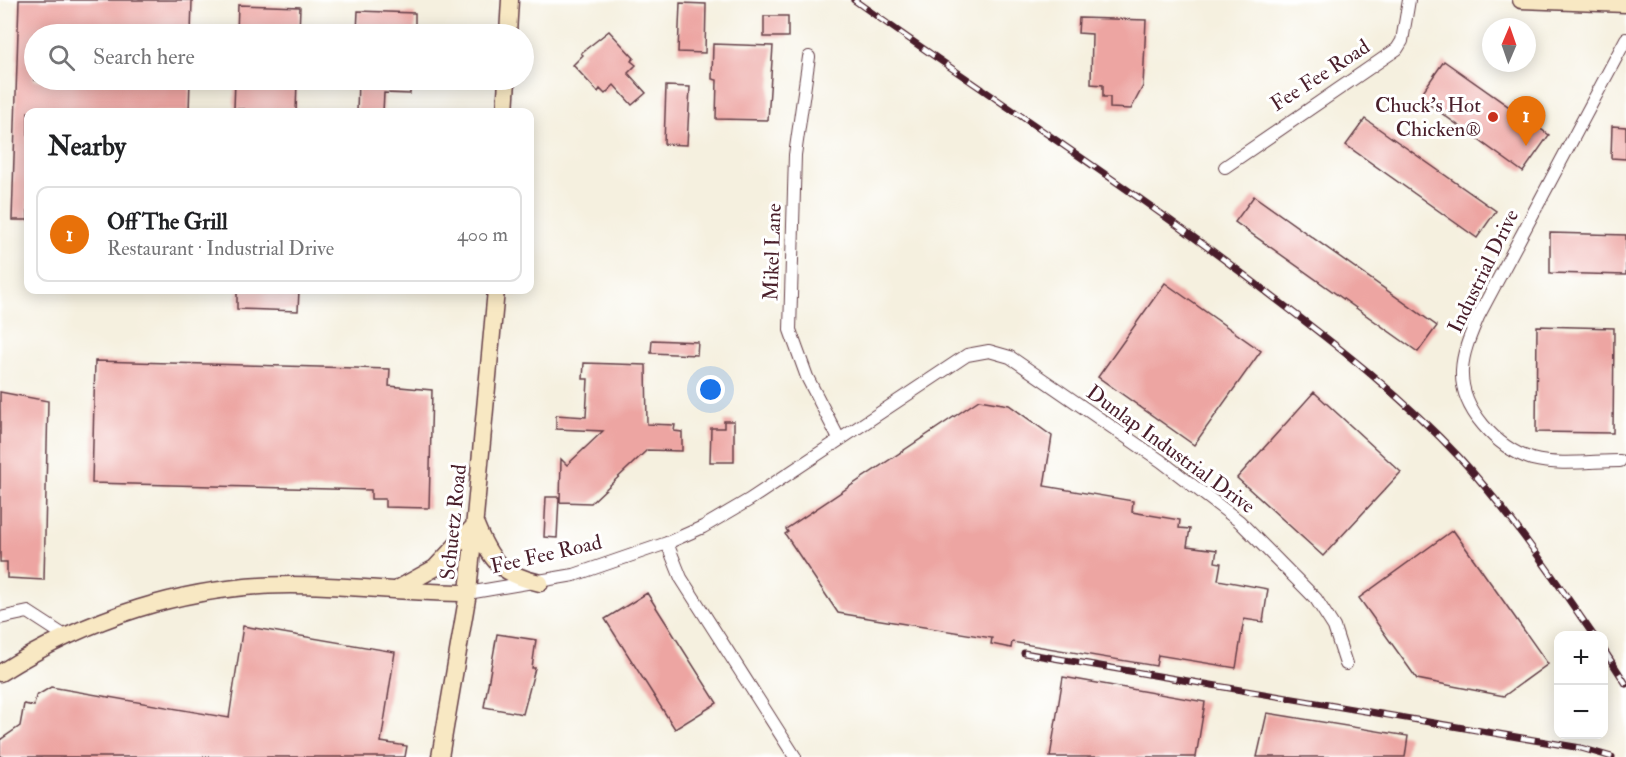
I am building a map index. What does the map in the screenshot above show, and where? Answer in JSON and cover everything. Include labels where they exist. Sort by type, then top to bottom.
[{"type":"main road","points":[[509,24],[510,0]]},
{"type":"main road","points":[[1521,0],[1615,2]]},
{"type":"main road","points":[[505,108],[506,90]]},
{"type":"main road","name":"Schuetz Road","points":[[440,757],[468,592],[496,294]]},
{"type":"main road","points":[[395,590],[435,568],[476,524],[498,567],[516,577],[540,583]]},
{"type":"main road","name":"Fee Fee Road","points":[[0,673],[65,636],[125,611],[239,587],[310,585],[468,592]]},
{"type":"street","name":"Fee Fee Road","points":[[1225,167],[1389,56],[1402,41],[1409,0]]},
{"type":"street","name":"Industrial Drive","points":[[1620,461],[1541,460],[1509,450],[1477,417],[1466,394],[1462,373],[1463,358],[1478,317],[1626,39]]},
{"type":"street","name":"Mikel Lane","points":[[809,57],[795,155],[790,330],[807,377],[838,439]]},
{"type":"street","name":"Fee Fee Road","points":[[468,592],[540,583],[574,575],[667,543],[749,500],[966,355],[989,351]]},
{"type":"street","name":"Dunlap Industrial Drive","points":[[989,351],[1010,357],[1161,461],[1239,520],[1316,599],[1334,627],[1346,664]]},
{"type":"street","points":[[667,543],[681,578],[795,757]]},
{"type":"street","points":[[0,618],[28,612],[65,636]]},
{"type":"building","points":[[19,0],[192,0],[191,24],[24,24],[24,90],[190,90],[189,108],[24,108],[24,220],[12,220]]},
{"type":"building","points":[[680,3],[706,4],[705,53],[678,52]]},
{"type":"building","points":[[238,5],[300,7],[299,24],[237,24]]},
{"type":"building","points":[[358,11],[415,13],[415,24],[357,24]]},
{"type":"building","points":[[764,16],[788,16],[788,37],[764,37]]},
{"type":"building","points":[[1079,18],[1146,20],[1143,86],[1131,109],[1110,108],[1110,97],[1103,97],[1103,85],[1091,84],[1092,34],[1078,33]]},
{"type":"building","points":[[609,31],[634,58],[631,61],[636,65],[628,73],[646,93],[632,105],[614,85],[605,94],[600,89],[598,92],[573,65],[583,55],[581,53]]},
{"type":"building","points":[[713,44],[773,46],[768,120],[716,119],[717,80],[712,79]]},
{"type":"building","points":[[1444,61],[1549,135],[1523,172],[1419,97]]},
{"type":"building","points":[[666,86],[690,87],[687,145],[664,144]]},
{"type":"building","points":[[235,90],[297,90],[296,108],[234,108]]},
{"type":"building","points":[[358,90],[410,90],[410,94],[384,93],[383,108],[357,108]]},
{"type":"building","points":[[1365,119],[1496,211],[1477,238],[1346,145]]},
{"type":"building","points":[[1612,126],[1626,127],[1626,159],[1611,158]]},
{"type":"building","points":[[1254,196],[1437,326],[1418,352],[1235,222]]},
{"type":"building","points":[[1550,233],[1626,235],[1626,275],[1550,273]]},
{"type":"building","points":[[1165,283],[1261,351],[1194,445],[1098,377]]},
{"type":"building","points":[[237,294],[299,294],[298,311],[237,309]]},
{"type":"building","points":[[1537,326],[1614,328],[1613,433],[1536,432]]},
{"type":"building","points":[[652,340],[698,342],[697,355],[651,353]]},
{"type":"building","points":[[95,361],[390,369],[389,386],[432,390],[429,508],[385,507],[385,499],[371,499],[371,490],[92,483]]},
{"type":"building","points":[[584,363],[646,365],[647,424],[675,425],[674,431],[682,432],[682,451],[647,450],[591,503],[560,502],[561,459],[567,465],[603,431],[556,429],[556,415],[586,417],[588,379],[583,379]]},
{"type":"building","points":[[0,392],[48,401],[44,580],[7,578],[7,562],[0,562]]},
{"type":"building","points":[[1314,392],[1401,472],[1323,556],[1237,478]]},
{"type":"building","points":[[979,400],[1009,405],[1052,436],[1044,486],[1133,501],[1132,512],[1180,520],[1179,528],[1190,529],[1187,546],[1217,550],[1215,562],[1221,563],[1218,580],[1268,589],[1263,622],[1244,619],[1236,668],[1158,655],[1156,666],[1012,642],[1011,648],[991,644],[992,638],[838,613],[785,534],[788,532],[786,529]]},
{"type":"building","points":[[724,421],[734,421],[734,462],[710,462],[711,428],[724,428]]},
{"type":"building","points":[[546,497],[559,497],[557,538],[544,537]]},
{"type":"building","points":[[1453,530],[1548,664],[1504,696],[1417,679],[1359,598]]},
{"type":"building","points":[[647,593],[717,703],[675,729],[605,619]]},
{"type":"building","points":[[243,626],[395,652],[381,742],[407,746],[405,757],[0,757],[0,740],[20,726],[24,704],[34,706],[36,696],[51,687],[229,718]]},
{"type":"building","points":[[497,634],[536,640],[532,668],[535,668],[523,714],[484,707]]},
{"type":"building","points":[[1063,677],[1205,702],[1196,757],[1050,757]]},
{"type":"building","points":[[1267,713],[1408,736],[1405,757],[1257,757]]},
{"type":"railway","points":[[854,0],[1170,220],[1298,316],[1370,374],[1460,458],[1530,544],[1591,631]]},
{"type":"railway","points":[[1024,653],[1581,748],[1612,757]]},
{"type":"railway","points":[[1608,656],[1626,684]]},
{"type":"place","name":"Chuck's Hot Chicken®","points":[[1493,117]]},
{"type":"place","name":"Off The Grill","points":[[1526,146]]}]
